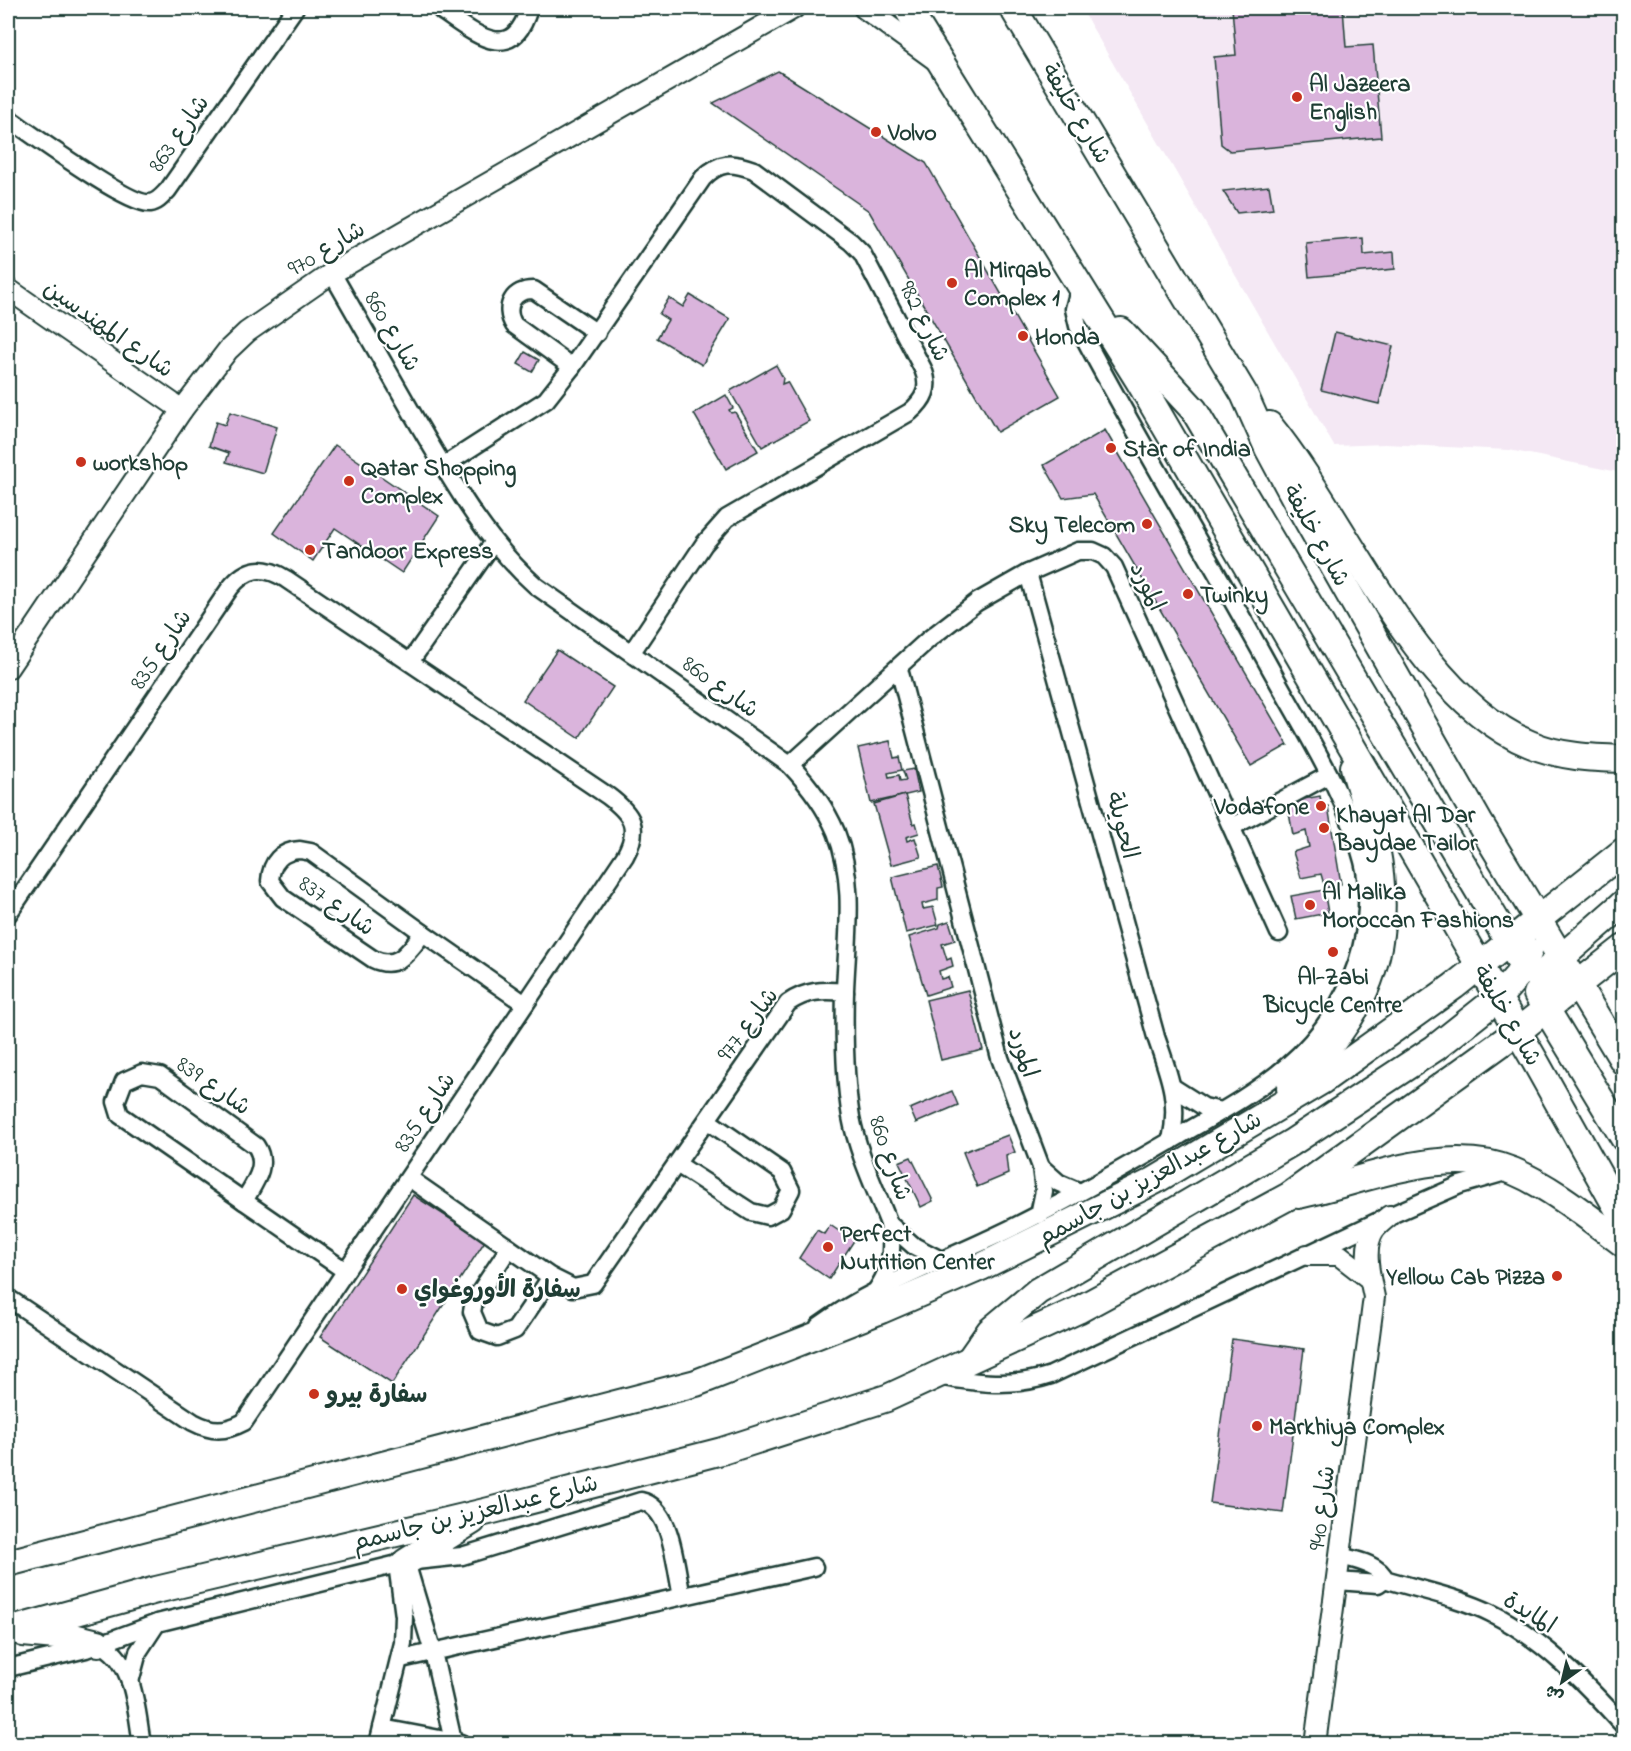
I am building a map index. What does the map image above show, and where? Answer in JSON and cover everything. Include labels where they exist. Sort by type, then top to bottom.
[{"type":"main road","name":"شارع خليفة","points":[[908,8],[1139,381],[1518,1031],[1623,1220]]},
{"type":"main road","name":"شارع خليفة","points":[[1013,8],[1244,394],[1268,448],[1297,502],[1538,921],[1623,1062]]},
{"type":"main road","points":[[1080,286],[1194,410],[1623,1138]]},
{"type":"main road","points":[[1244,394],[1299,462],[1427,660],[1465,702],[1496,726],[1531,745],[1580,758],[1623,759]]},
{"type":"main road","points":[[1236,1132],[1282,1095],[1324,1055],[1355,1012],[1368,984],[1378,953],[1382,910],[1376,847],[1346,735]]},
{"type":"main road","name":"شارع عبدالعزيز بن جاسمم","points":[[8,1563],[696,1383],[981,1267],[1154,1181],[1323,1080],[1480,966],[1623,851]]},
{"type":"main road","points":[[969,1361],[990,1331],[1038,1291],[1292,1143],[1435,1048],[1528,976],[1560,958],[1623,903]]},
{"type":"main road","points":[[1518,1031],[1538,921]]},
{"type":"main road","name":"شارع عبدالعزيز بن جاسمم","points":[[8,1631],[156,1590],[489,1511],[793,1430],[887,1398],[937,1377],[1078,1310],[1289,1196],[1518,1031],[1623,948]]},
{"type":"main road","points":[[1480,966],[1561,985],[1577,985]]},
{"type":"main road","points":[[1289,1196],[1424,1164],[1457,1161],[1512,1171],[1546,1188],[1623,1244]]},
{"type":"main road","points":[[402,1563],[489,1511]]},
{"type":"main road","points":[[8,1631],[78,1638],[98,1643]]},
{"type":"street","name":"شارع 863","points":[[8,118],[125,195],[149,203],[159,199],[168,190],[295,8]]},
{"type":"street","points":[[441,9],[485,39],[498,41],[517,31],[529,8]]},
{"type":"street","name":"شارع 970","points":[[8,668],[182,410],[228,350],[272,313],[332,273],[794,8]]},
{"type":"street","points":[[867,8],[940,63]]},
{"type":"street","name":"شارع 982","points":[[443,466],[546,400],[597,333],[703,178],[714,168],[724,164],[736,164],[754,170],[851,242],[862,253],[927,377],[925,396],[910,412],[739,510],[721,523],[704,544],[632,652]]},
{"type":"street","name":"شارع 860","points":[[332,273],[443,466],[493,543],[536,586],[790,765],[809,785],[822,805],[836,833],[844,863],[848,909],[845,992],[846,1062],[851,1118],[889,1224],[892,1242],[891,1260],[886,1276],[876,1291]]},
{"type":"street","points":[[1080,286],[1074,309],[1078,326],[1329,775],[1232,827]]},
{"type":"street","name":"شارع المهندسين","points":[[8,289],[182,410]]},
{"type":"street","points":[[572,367],[514,325],[508,316],[508,306],[514,296],[524,290],[534,290],[597,333]]},
{"type":"street","points":[[410,662],[493,543]]},
{"type":"street","name":"المورد","points":[[790,765],[956,616],[1028,573],[1078,551],[1093,551],[1104,556],[1114,567],[1279,933]]},
{"type":"street","name":"شارع 835","points":[[8,914],[230,588],[249,571],[260,568],[272,571],[621,806],[629,815],[633,826],[633,842],[625,856],[409,1178],[344,1270],[244,1422],[220,1431],[205,1429],[8,1298]]},
{"type":"street","name":"الحويلة","points":[[1028,573],[1156,1036],[1174,1088],[1175,1124],[1171,1141]]},
{"type":"street","name":"المورد","points":[[899,669],[1000,1058],[1041,1167],[1044,1191],[1039,1215]]},
{"type":"street","name":"شارع عبدالعزيز بن جاسمم","points":[[794,1344],[824,1322],[876,1291],[1039,1215],[1171,1141],[1278,1075],[1309,1048],[1330,1018],[1352,976],[1363,935],[1366,902],[1364,866],[1352,822],[1329,775]]},
{"type":"street","name":"شارع 837","points":[[423,933],[398,962],[381,962],[283,898],[270,880],[270,870],[280,856],[290,851],[311,852],[525,1004]]},
{"type":"street","name":"شارع 977","points":[[409,1178],[551,1277],[573,1288],[593,1284],[788,1003],[801,994],[815,990],[845,992]]},
{"type":"street","name":"شارع 839","points":[[244,1201],[262,1166],[262,1155],[256,1146],[160,1076],[142,1073],[124,1082],[116,1102],[120,1115],[244,1201],[344,1270]]},
{"type":"street","points":[[1174,1088],[1204,1107],[1221,1111]]},
{"type":"street","points":[[677,1164],[751,1212],[768,1216],[781,1209],[790,1190],[782,1172],[708,1121]]},
{"type":"street","points":[[1041,1167],[1059,1183],[1080,1192]]},
{"type":"street","points":[[937,1377],[983,1384],[1029,1383],[1051,1375],[1389,1216],[1460,1185],[1512,1171]]},
{"type":"street","name":"شارع 940","points":[[1316,1743],[1374,1297],[1370,1279],[1370,1242],[1374,1230],[1389,1216]]},
{"type":"street","name":"شارع 860","points":[[889,1224],[914,1246],[942,1261]]},
{"type":"street","points":[[509,1248],[474,1301],[472,1312],[480,1331],[497,1337],[515,1330],[551,1277]]},
{"type":"street","points":[[1306,1255],[1339,1256],[1370,1279]]},
{"type":"street","name":"شارع عبدالعزيز بن جاسمم","points":[[8,1668],[86,1649],[157,1623],[402,1563],[462,1556],[640,1501],[650,1503],[665,1520],[682,1596]]},
{"type":"street","name":"المايدة","points":[[1340,1556],[1373,1567],[1380,1571],[1385,1580],[1465,1603],[1519,1630],[1566,1665],[1623,1726]]},
{"type":"street","points":[[402,1563],[433,1652],[459,1742],[380,1736],[401,1659],[404,1629],[402,1563]]},
{"type":"street","points":[[401,1659],[814,1567]]},
{"type":"street","name":"المايدة","points":[[1337,1581],[1378,1584],[1385,1580]]},
{"type":"street","points":[[130,1682],[138,1652],[157,1623]]},
{"type":"street","points":[[98,1643],[118,1657],[130,1682],[142,1743]]},
{"type":"shaded area","points":[[1081,8],[1623,8],[1623,473],[1509,450],[1385,444],[1334,446]]},
{"type":"building","name":"Al Jazeera English","points":[[1232,8],[1343,8],[1346,47],[1373,45],[1381,137],[1230,151],[1221,144],[1214,57],[1236,55]]},
{"type":"building","name":"Al Mirqab Complex 1","points":[[778,71],[926,163],[1060,396],[997,432],[869,211],[713,103]]},
{"type":"building","points":[[1269,186],[1273,209],[1237,213],[1223,191]]},
{"type":"building","points":[[1363,238],[1364,255],[1394,252],[1395,269],[1309,277],[1306,243]]},
{"type":"building","points":[[690,295],[730,319],[702,365],[657,338],[668,320],[659,314],[669,298],[683,307]]},
{"type":"building","points":[[1335,332],[1393,346],[1379,404],[1321,390]]},
{"type":"building","points":[[525,352],[539,360],[532,372],[518,364]]},
{"type":"building","points":[[776,365],[783,378],[782,384],[787,382],[809,421],[762,447],[730,391]]},
{"type":"building","points":[[726,395],[733,408],[729,410],[731,413],[735,412],[758,451],[726,469],[694,414]]},
{"type":"building","points":[[230,412],[277,427],[263,473],[226,462],[229,453],[209,446],[216,422],[225,425]]},
{"type":"building","points":[[1105,430],[1288,745],[1251,766],[1093,494],[1063,498],[1044,465]]},
{"type":"building","name":"Qatar Shopping Complex","points":[[335,445],[439,516],[402,573],[335,528],[313,561],[274,533]]},
{"type":"building","points":[[557,650],[613,687],[579,738],[523,700]]},
{"type":"building","points":[[890,741],[894,758],[899,757],[902,770],[888,773],[889,777],[899,775],[900,781],[906,780],[903,771],[914,769],[919,792],[871,803],[858,748]]},
{"type":"building","points":[[905,795],[913,824],[916,823],[919,833],[906,837],[907,841],[915,838],[921,857],[891,865],[874,804]]},
{"type":"building","points":[[1320,796],[1322,807],[1328,806],[1341,884],[1325,888],[1321,874],[1301,878],[1293,852],[1309,847],[1306,831],[1293,835],[1287,802]]},
{"type":"building","points":[[938,866],[943,887],[938,888],[938,900],[922,904],[923,909],[933,907],[938,925],[906,933],[892,877]]},
{"type":"building","name":"Al Malika Moroccan Fashions","points":[[1324,890],[1328,913],[1296,919],[1291,896]]},
{"type":"building","points":[[949,921],[955,940],[942,944],[947,960],[951,958],[953,966],[939,971],[941,979],[948,977],[951,987],[926,995],[909,937],[939,928],[940,924]]},
{"type":"building","points":[[968,990],[983,1050],[941,1060],[926,1000]]},
{"type":"building","points":[[952,1091],[958,1105],[916,1123],[910,1109]]},
{"type":"building","points":[[1008,1135],[1015,1152],[1006,1156],[1008,1174],[977,1187],[963,1152]]},
{"type":"building","points":[[911,1157],[933,1201],[921,1207],[899,1162]]},
{"type":"building","name":"سفارة الأوروغواي","points":[[413,1195],[485,1241],[392,1384],[320,1337]]},
{"type":"building","name":"Perfect Nutrition Center","points":[[830,1225],[839,1231],[842,1226],[857,1236],[829,1279],[799,1258],[817,1230],[824,1234]]},
{"type":"building","name":"Markhiya Complex","points":[[1232,1339],[1304,1349],[1283,1513],[1210,1503]]},
{"type":"place","name":"Al Jazeera English","points":[[1297,97]]},
{"type":"place","name":"Volvo","points":[[876,132]]},
{"type":"place","name":"Al Mirqab Complex 1","points":[[952,283]]},
{"type":"place","name":"Honda","points":[[1023,336]]},
{"type":"place","name":"Star of India","points":[[1111,448]]},
{"type":"place","name":"workshop","points":[[81,462]]},
{"type":"place","name":"Qatar Shopping Complex","points":[[349,481]]},
{"type":"place","name":"Sky Telecom","points":[[1147,524]]},
{"type":"place","name":"Tandoor Express","points":[[310,550]]},
{"type":"place","name":"Twinky","points":[[1188,594]]},
{"type":"place","name":"Vodafone","points":[[1321,806]]},
{"type":"place","name":"Khayat Al Dar Baydae Tailor","points":[[1324,828]]},
{"type":"place","name":"Al Malika Moroccan Fashions","points":[[1310,905]]},
{"type":"place","name":"Al-Zabi Bicycle Centre","points":[[1333,952]]},
{"type":"place","name":"Perfect Nutrition Center","points":[[828,1247]]},
{"type":"place","name":"Yellow Cab Pizza","points":[[1557,1276]]},
{"type":"place","name":"سفارة الأوروغواي","points":[[402,1289]]},
{"type":"place","name":"سفارة بيرو","points":[[314,1394]]},
{"type":"place","name":"Markhiya Complex","points":[[1257,1426]]}]
